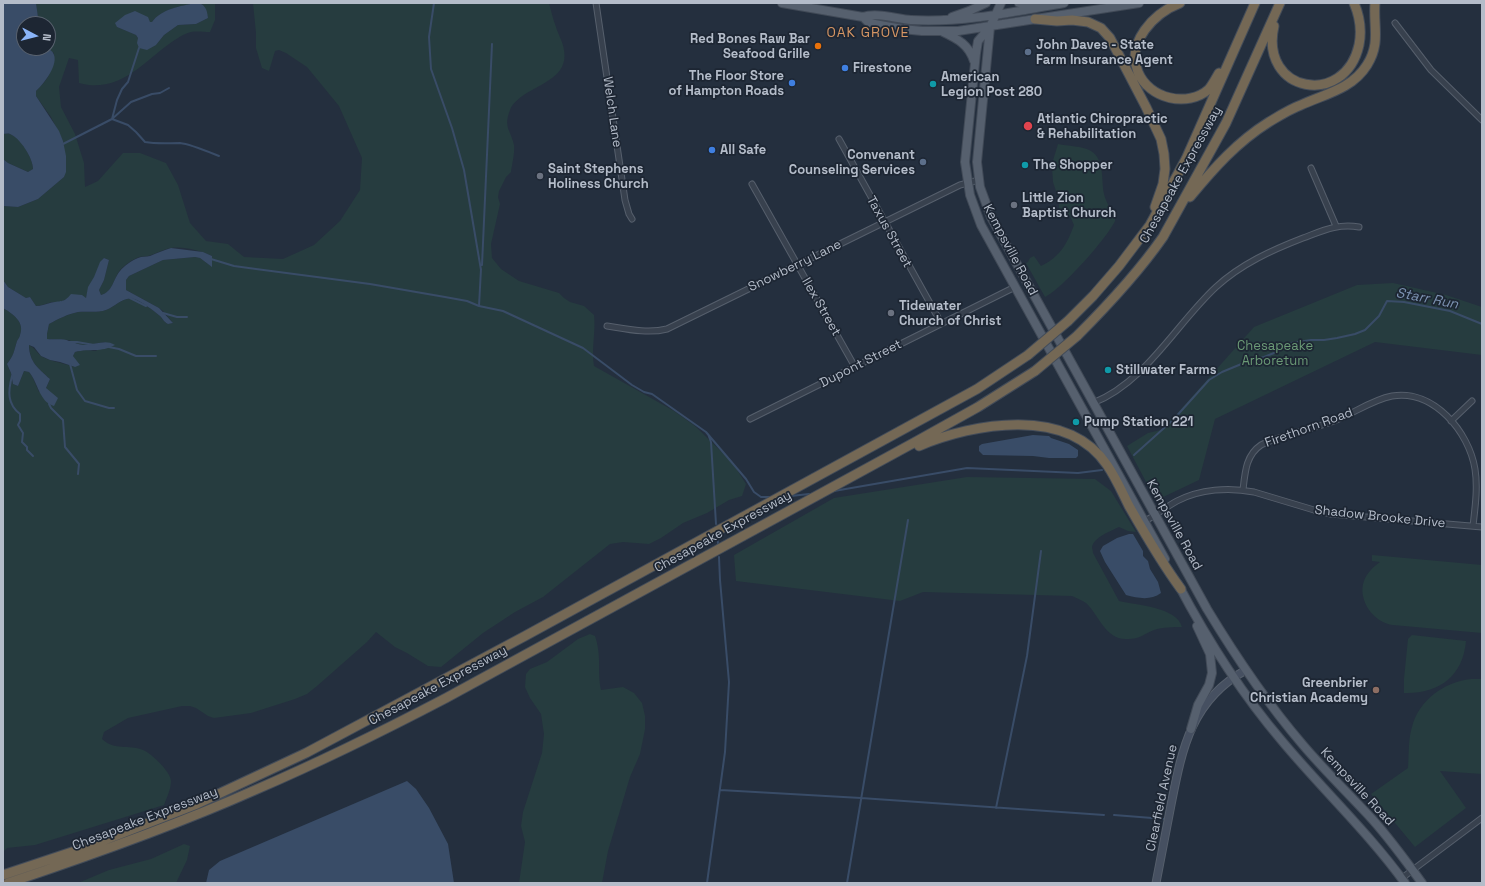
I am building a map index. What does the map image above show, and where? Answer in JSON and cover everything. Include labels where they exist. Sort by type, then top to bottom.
[{"type":"highway","points":[[1180,3],[1166,9],[1155,18],[1138,41],[1136,60],[1138,72],[1143,81],[1158,94],[1166,97],[1181,99],[1196,96],[1208,89],[1241,36]]},
{"type":"highway","points":[[1279,4],[1271,42],[1277,64],[1289,78],[1304,84],[1319,85],[1328,83],[1343,74],[1348,69],[1357,53],[1361,28],[1354,3]]},
{"type":"highway","points":[[1177,214],[1214,168],[1252,134],[1285,112],[1347,85],[1359,75],[1369,61],[1375,46],[1375,3]]},
{"type":"highway","name":"Chesapeake Expressway","points":[[8,883],[126,842],[207,811],[345,749],[453,694],[978,408],[1035,371],[1077,336],[1118,295],[1151,254],[1177,214],[1226,123],[1279,4]]},
{"type":"highway","name":"Chesapeake Expressway","points":[[3,875],[84,848],[197,804],[306,753],[525,636],[970,392],[1028,355],[1068,321],[1093,296],[1119,266],[1145,232],[1186,159],[1254,5]]},
{"type":"highway","points":[[1035,19],[1085,21],[1095,24],[1101,28],[1112,41],[1162,139],[1165,169],[1163,184],[1145,232]]},
{"type":"highway","points":[[829,489],[876,468],[912,449],[941,438],[976,430],[1003,426],[1028,425],[1052,428],[1084,443],[1094,450],[1107,465],[1163,565],[1181,588]]},
{"type":"main road","points":[[782,3],[863,17],[869,23],[887,27],[913,31],[942,32],[990,27],[1139,3]]},
{"type":"main road","points":[[940,21],[969,11],[986,3]]},
{"type":"main road","points":[[990,27],[1001,3]]},
{"type":"main road","points":[[1019,3],[1038,8]]},
{"type":"main road","points":[[863,17],[869,14],[900,19],[940,21],[995,16],[1064,3]]},
{"type":"main road","name":"Kempsville Road","points":[[990,27],[978,41],[966,152],[967,183],[976,215],[1207,635],[1234,677],[1280,739],[1364,831],[1404,881]]},
{"type":"main road","name":"Kempsville Road","points":[[990,27],[977,162],[983,198],[991,217],[1207,609],[1246,670],[1290,730],[1371,818],[1422,883]]},
{"type":"main road","points":[[942,32],[966,46],[971,52],[975,63]]},
{"type":"main road","points":[[1062,370],[1070,376],[1085,400],[1093,403]]},
{"type":"main road","points":[[1191,606],[1202,638],[1210,654],[1212,667],[1210,685],[1198,705],[1191,729]]},
{"type":"street","name":"Welch Lane","points":[[596,3],[625,200],[632,219]]},
{"type":"street","points":[[1394,23],[1431,70],[1482,120]]},
{"type":"street","name":"Taxus Street","points":[[839,139],[884,223],[941,323]]},
{"type":"street","points":[[1311,168],[1336,226]]},
{"type":"street","name":"Snowberry Lane","points":[[607,326],[647,331],[667,329],[960,185],[979,180]]},
{"type":"street","name":"Ilex Street","points":[[752,184],[855,367]]},
{"type":"street","points":[[1093,403],[1103,399],[1125,384],[1152,360],[1204,299],[1217,286],[1236,272],[1276,249],[1336,226],[1359,227]]},
{"type":"street","name":"Dupont Street","points":[[750,419],[1015,287]]},
{"type":"street","name":"Firethorn Road","points":[[1243,490],[1246,464],[1253,452],[1261,445],[1348,416],[1385,398],[1399,396],[1418,398],[1435,406],[1451,421],[1464,438],[1470,450],[1475,469],[1476,488],[1473,526]]},
{"type":"street","points":[[1451,421],[1472,401]]},
{"type":"street","name":"Shadow Brooke Drive","points":[[1145,521],[1177,501],[1194,494],[1223,489],[1243,490],[1331,514],[1482,527]]},
{"type":"street","name":"Clearfield Avenue","points":[[1156,883],[1180,764],[1191,729],[1199,715],[1222,685],[1246,670]]},
{"type":"street","points":[[1404,881],[1413,870],[1482,818]]},
{"type":"green space","points":[[36,3],[196,3],[166,11],[152,22],[148,19],[117,27],[156,45],[164,35],[178,25],[196,24],[208,18],[204,6],[200,3],[215,3],[215,20],[210,32],[193,32],[184,34],[126,77],[115,82],[104,85],[79,83],[78,60],[69,58],[59,87],[61,107],[75,134],[84,163],[85,187],[98,181],[123,153],[140,153],[166,163],[178,185],[190,223],[206,241],[228,244],[244,257],[283,259],[314,245],[340,221],[360,190],[362,158],[339,106],[307,67],[279,50],[275,51],[269,71],[262,68],[256,48],[253,3],[549,3],[564,50],[564,62],[560,71],[543,84],[524,95],[510,110],[507,125],[513,140],[514,155],[511,172],[506,177],[499,191],[498,197],[500,204],[491,244],[492,258],[501,269],[519,281],[559,293],[570,302],[584,306],[594,315],[594,366],[674,411],[695,426],[732,462],[746,484],[742,496],[729,500],[707,513],[683,523],[661,538],[649,544],[623,542],[610,544],[543,597],[515,612],[483,633],[441,667],[428,666],[395,647],[376,632],[367,642],[317,686],[307,694],[295,699],[251,713],[214,718],[196,708],[182,706],[128,718],[104,732],[102,739],[112,745],[132,747],[143,750],[160,763],[168,773],[171,781],[170,790],[164,805],[35,845],[7,848],[3,852],[3,308],[17,319],[21,326],[20,336],[7,364],[11,373],[13,384],[18,386],[24,371],[29,372],[39,392],[46,388],[50,379],[35,365],[31,356],[29,345],[33,347],[39,355],[75,367],[73,356],[75,352],[85,350],[96,351],[105,342],[84,346],[69,340],[47,339],[49,324],[74,313],[106,310],[123,300],[130,298],[147,306],[168,324],[173,323],[159,308],[126,290],[126,280],[129,276],[163,260],[195,257],[200,258],[211,266],[212,256],[192,249],[171,248],[149,256],[139,257],[129,262],[121,269],[111,288],[101,295],[99,290],[104,280],[109,260],[104,258],[86,298],[68,298],[58,303],[52,302],[36,306],[30,297],[26,298],[8,287],[3,280],[3,206],[18,207],[38,199],[64,177],[66,166],[63,141],[51,117],[36,96],[36,91],[50,74],[54,56],[56,56],[56,16],[38,16]]},
{"type":"green space","points":[[3,134],[10,134],[14,136],[22,144],[29,154],[33,169],[28,172],[8,163],[3,159]]},
{"type":"green space","points":[[1058,144],[1075,146],[1091,151],[1099,160],[1102,171],[1105,197],[1115,217],[1115,221],[1103,239],[1073,274],[1053,292],[1045,297],[1026,263],[1034,256],[1041,266],[1048,262],[1062,249],[1069,238],[1074,225],[1070,216],[1059,210],[1059,200],[1053,182],[1051,167]]},
{"type":"green space","name":"Chesapeake Arboretum","points":[[1393,283],[1446,295],[1482,307],[1482,355],[1375,342],[1215,419],[1199,480],[1159,499],[1153,495],[1127,446],[1148,433],[1161,430],[1166,422],[1174,417],[1254,327],[1357,285]]},
{"type":"green space","points":[[967,477],[1095,479],[1111,491],[1136,532],[1128,531],[1119,527],[1099,537],[1093,543],[1092,547],[1093,553],[1119,601],[1164,611],[1179,620],[1182,627],[1161,628],[1136,638],[1120,639],[1108,632],[1086,603],[1072,596],[923,592],[900,601],[736,581],[734,555],[834,498]]},
{"type":"green space","points":[[1372,555],[1482,565],[1482,633],[1393,625],[1379,620],[1365,603],[1362,588],[1365,578],[1370,570],[1380,562],[1372,561]]},
{"type":"green space","points":[[590,634],[595,636],[597,644],[601,690],[623,687],[634,693],[642,703],[645,716],[645,729],[640,754],[630,777],[608,851],[602,883],[519,883],[525,842],[521,826],[523,812],[542,753],[544,734],[541,714],[530,698],[525,687],[526,674],[530,669],[547,662],[578,639]]},
{"type":"green space","points":[[1412,635],[1466,641],[1464,654],[1460,664],[1454,674],[1447,681],[1428,690],[1416,693],[1404,693],[1408,639]]},
{"type":"green space","points":[[1471,679],[1482,679],[1482,774],[1440,771],[1466,808],[1415,847],[1371,794],[1408,768],[1409,742],[1412,727],[1415,717],[1420,709],[1442,688]]},
{"type":"green space","points":[[184,844],[190,846],[187,860],[176,883],[78,883],[109,870],[151,859]]},
{"type":"water","points":[[3,3],[36,3],[38,16],[16,16],[16,56],[55,57],[52,70],[36,91],[36,96],[59,131],[63,141],[66,156],[66,172],[64,177],[38,199],[18,207],[3,206],[3,159],[8,163],[28,172],[33,169],[31,159],[22,144],[14,136],[10,134],[3,134]]},
{"type":"water","points":[[195,3],[201,4],[205,7],[208,18],[196,24],[178,25],[164,35],[156,45],[147,50],[139,48],[137,43],[138,38],[136,35],[117,27],[115,23],[125,15],[135,11],[148,17],[150,22],[152,22],[166,11]]},
{"type":"water","points":[[171,248],[203,252],[212,256],[212,267],[200,258],[195,257],[163,260],[129,276],[126,280],[126,290],[159,308],[173,323],[168,324],[147,306],[130,298],[123,300],[106,310],[78,312],[67,315],[49,324],[47,339],[64,340],[82,345],[108,342],[115,345],[100,350],[75,352],[73,356],[80,365],[75,367],[41,356],[34,347],[29,345],[29,351],[35,365],[50,379],[46,388],[58,398],[54,406],[49,404],[42,396],[29,372],[24,371],[18,386],[13,384],[11,373],[7,364],[20,336],[21,326],[11,313],[3,308],[3,280],[8,287],[26,298],[30,297],[36,306],[63,300],[71,294],[82,295],[86,298],[88,287],[100,262],[104,258],[109,260],[104,280],[99,290],[101,295],[108,291],[120,271],[131,262],[140,257],[150,256]]},
{"type":"water","points":[[1033,435],[1049,436],[1069,444],[1078,450],[1078,456],[1076,458],[1049,458],[1033,456],[983,455],[979,451],[979,446],[982,444]]},
{"type":"water","points":[[1133,534],[1143,551],[1143,556],[1148,561],[1150,569],[1158,582],[1161,593],[1157,596],[1144,598],[1126,595],[1105,562],[1100,551],[1103,546],[1117,538]]},
{"type":"water","points":[[407,781],[416,789],[429,808],[448,844],[454,883],[206,883],[209,870],[220,861]]},
{"type":"waterway","points":[[434,3],[429,37],[431,69],[452,128],[464,170],[481,270]]},
{"type":"waterway","points":[[482,265],[492,44]]},
{"type":"waterway","points":[[112,119],[117,100],[122,89],[128,82],[139,48]]},
{"type":"waterway","points":[[63,144],[112,119],[131,102],[152,94],[160,93],[169,88]]},
{"type":"waterway","points":[[112,119],[128,125],[145,142],[180,143],[200,148],[219,156]]},
{"type":"waterway","points":[[211,259],[234,266],[370,284],[445,297],[467,301],[479,306],[503,311],[583,348],[632,385],[644,392],[652,394],[706,432],[746,479],[754,492],[761,497],[770,497]]},
{"type":"waterway","points":[[479,306],[481,269]]},
{"type":"waterway","points":[[130,298],[146,306]]},
{"type":"waterway","name":"Starr Run","points":[[1134,455],[1173,420],[1209,380],[1222,372],[1251,360],[1279,351],[1291,343],[1337,338],[1365,330],[1379,316],[1387,301],[1404,302],[1450,311],[1482,324]]},
{"type":"waterway","points":[[163,313],[177,317],[187,317]]},
{"type":"waterway","points":[[69,342],[94,345]]},
{"type":"waterway","points":[[109,347],[119,349],[136,356],[156,356]]},
{"type":"waterway","points":[[70,364],[77,390],[85,401],[114,408]]},
{"type":"waterway","points":[[12,376],[9,392],[11,402],[20,414],[20,421],[18,425],[23,433],[22,442],[33,456]]},
{"type":"waterway","points":[[49,404],[63,420],[65,447],[79,464],[78,474]]},
{"type":"waterway","points":[[708,434],[711,442],[716,524]]},
{"type":"waterway","points":[[834,491],[967,468],[1078,473],[1102,470]]},
{"type":"waterway","points":[[791,496],[809,494]]},
{"type":"waterway","points":[[847,883],[908,520]]},
{"type":"waterway","points":[[717,537],[718,543]]},
{"type":"waterway","points":[[996,808],[1027,656],[1041,551]]},
{"type":"waterway","points":[[707,883],[725,752],[729,682],[719,557]]},
{"type":"waterway","points":[[720,790],[1104,815]]},
{"type":"waterway","points":[[1114,815],[1165,819]]},
{"type":"place","name":"Red Bones Raw Bar Seafood Grille","points":[[818,46]]},
{"type":"place","name":"John Daves - State Farm Insurance Agent","points":[[1028,52]]},
{"type":"place","name":"Firestone","points":[[845,68]]},
{"type":"place","name":"The Floor Store of Hampton Roads","points":[[792,83]]},
{"type":"place","name":"American Legion Post 280","points":[[933,84]]},
{"type":"place","name":"Atlantic Chiropractic & Rehabilitation","points":[[1028,126]]},
{"type":"place","name":"All Safe","points":[[712,150]]},
{"type":"place","name":"Convenant Counseling Services","points":[[923,162]]},
{"type":"place","name":"The Shopper","points":[[1025,165]]},
{"type":"place","name":"Saint Stephens Holiness Church","points":[[540,176]]},
{"type":"place","name":"Little Zion Baptist Church","points":[[1014,205]]},
{"type":"place","name":"Tidewater Church of Christ","points":[[891,313]]},
{"type":"place","name":"Stillwater Farms","points":[[1108,370]]},
{"type":"place","name":"Pump Station 221","points":[[1076,422]]},
{"type":"place","name":"Greenbrier Christian Academy","points":[[1376,690]]},
{"type":"district","name":"OAK GROVE","points":[[868,33]]}]
